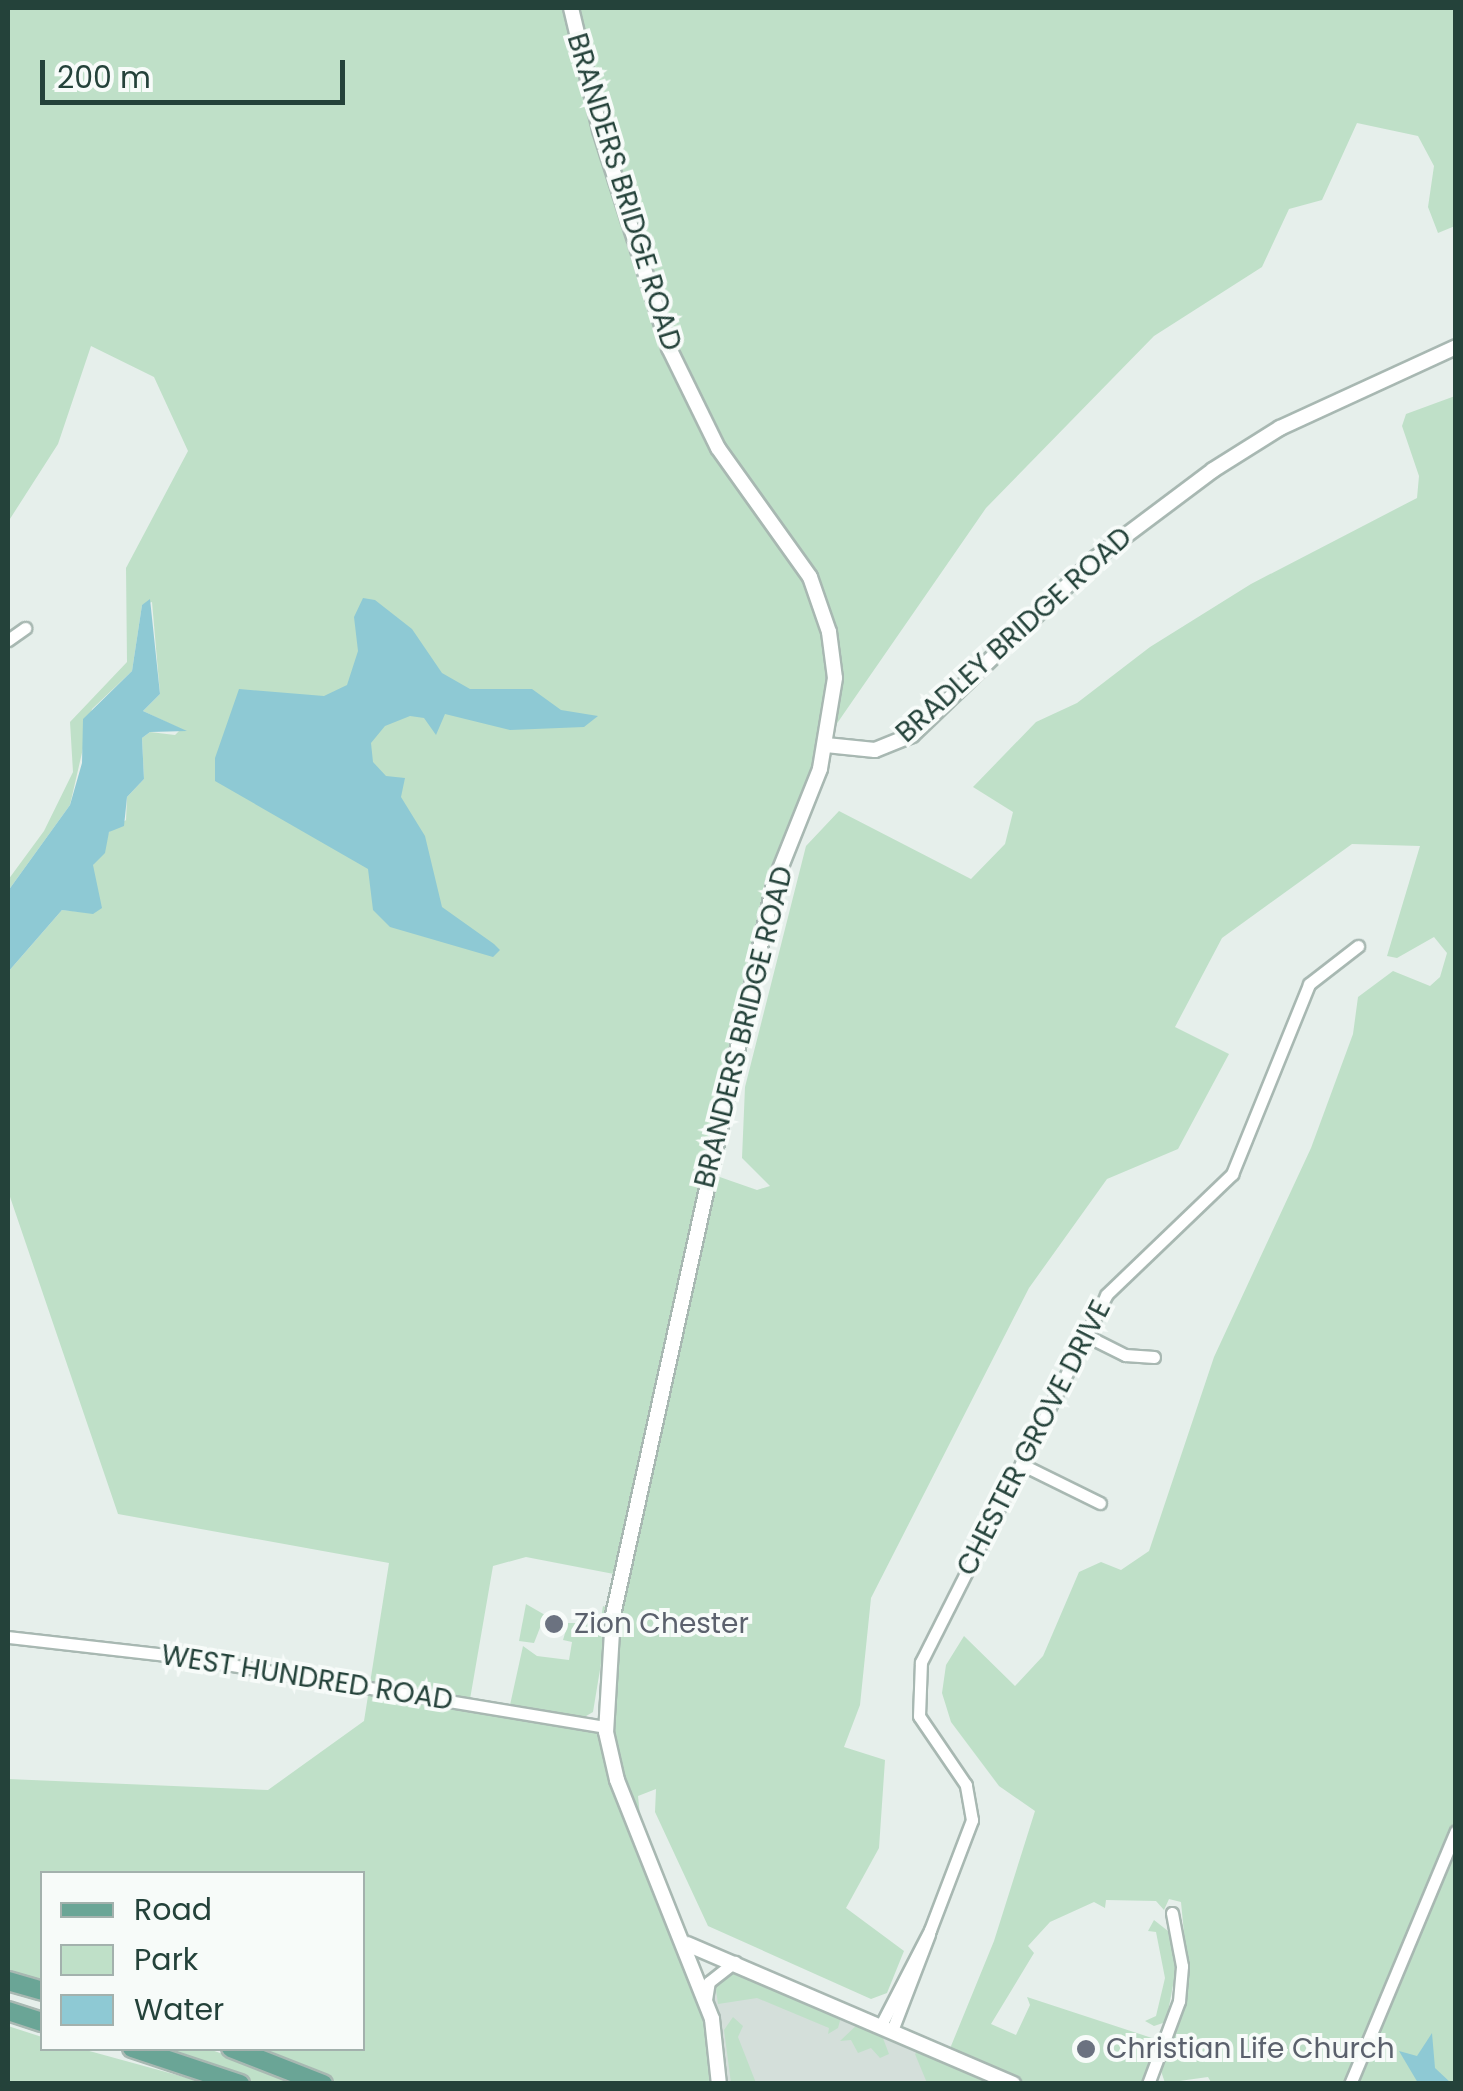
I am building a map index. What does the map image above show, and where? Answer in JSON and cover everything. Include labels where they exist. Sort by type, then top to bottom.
[{"type":"main road","points":[[8,1981],[40,1990]]},
{"type":"main road","points":[[8,2012],[40,2021]]},
{"type":"main road","points":[[141,2051],[240,2084]]},
{"type":"main road","points":[[239,2051],[323,2084]]},
{"type":"street","name":"BRANDERS BRIDGE ROAD","points":[[572,8],[624,211],[684,383],[726,460],[799,557],[822,603],[835,678],[826,745],[774,884],[662,1368],[613,1615],[605,1727],[617,1780],[687,1944],[718,2036],[719,2084]]},
{"type":"street","name":"BRADLEY BRIDGE ROAD","points":[[826,745],[875,750],[912,735],[1096,558],[1212,470],[1280,428],[1456,347]]},
{"type":"street","points":[[8,640],[24,628]]},
{"type":"street","name":"CHESTER GROVE DRIVE","points":[[887,2026],[930,1930],[972,1820],[966,1785],[919,1716],[917,1676],[1085,1336],[1122,1274],[1232,1174],[1309,984],[1358,946]]},
{"type":"street","points":[[1085,1336],[1125,1355],[1154,1357]]},
{"type":"street","points":[[1021,1464],[1100,1503]]},
{"type":"street","name":"WEST HUNDRED ROAD","points":[[8,1637],[183,1657],[605,1727]]},
{"type":"street","points":[[1350,2084],[1456,1832]]},
{"type":"street","points":[[1148,2084],[1181,1985],[1172,1914]]},
{"type":"street","points":[[687,1944],[887,2026],[1013,2084]]},
{"type":"street","points":[[706,2000],[709,1982],[735,1962]]},
{"type":"shaded area","points":[[735,1963],[1008,2083],[720,2083],[706,2000]]},
{"type":"green space","points":[[8,8],[1455,8],[1455,226],[1438,233],[1428,207],[1434,166],[1418,136],[1357,123],[1322,200],[1289,209],[1262,267],[1154,336],[986,508],[829,735],[783,860],[619,1575],[526,1557],[493,1566],[469,1705],[605,1727],[715,2038],[717,2083],[327,2083],[239,2051],[365,2051],[365,1871],[40,1871],[40,1988],[8,1978],[8,1779],[268,1790],[364,1721],[389,1563],[118,1514],[8,1191],[8,972],[62,910],[93,913],[93,865],[109,832],[126,820],[127,797],[144,779],[142,738],[150,732],[175,735],[181,729],[143,711],[160,694],[152,602],[142,605],[132,671],[92,709],[70,805],[8,891],[8,880],[44,831],[73,772],[70,722],[127,662],[126,568],[188,451],[154,377],[91,346],[58,444],[8,522]]},
{"type":"green space","points":[[1455,396],[1455,2083],[1212,2084],[1208,2077],[1165,2083],[1161,2071],[1188,1975],[1181,1902],[1169,1899],[1164,1910],[1156,1901],[1106,1900],[1105,1908],[1094,1902],[1050,1922],[1028,1946],[1034,1953],[991,2024],[1016,2035],[1030,2005],[1027,1997],[1152,2038],[1156,2049],[1143,2083],[1020,2083],[949,2051],[994,1941],[1035,1811],[999,1786],[951,1722],[942,1693],[946,1665],[964,1636],[1015,1686],[1043,1656],[1079,1572],[1101,1562],[1121,1570],[1149,1551],[1214,1357],[1311,1148],[1353,1034],[1358,997],[1393,971],[1430,986],[1440,977],[1447,953],[1434,937],[1397,958],[1387,956],[1420,846],[1352,844],[1222,938],[1175,1027],[1229,1054],[1178,1149],[1107,1179],[1029,1288],[871,1598],[860,1705],[844,1747],[885,1760],[879,1848],[846,1908],[904,1951],[887,1993],[871,1999],[708,1926],[655,1812],[656,1789],[638,1796],[640,1816],[613,1746],[618,1616],[714,1175],[757,1190],[770,1186],[742,1158],[745,1087],[806,846],[839,811],[971,879],[1005,844],[1013,812],[973,787],[1036,722],[1077,703],[1150,647],[1251,584],[1417,498],[1419,476],[1402,426],[1406,414]]},
{"type":"green space","points":[[526,1604],[545,1615],[534,1643],[519,1641]]},
{"type":"green space","points":[[603,1606],[610,1609],[593,1712],[581,1719],[510,1705],[523,1646],[537,1656],[569,1660],[572,1642],[563,1640],[568,1623],[576,1623],[579,1614],[601,1618]]},
{"type":"green space","points":[[1154,1920],[1168,1931],[1176,1970],[1166,2022],[1154,2026],[1145,2021],[1156,2016],[1165,1978],[1156,1932],[1148,1931]]},
{"type":"green space","points":[[739,1971],[841,2017],[838,2028],[828,2034],[829,2028],[757,1998],[718,2004],[715,1982]]},
{"type":"green space","points":[[733,2017],[743,2026],[738,2037],[756,2083],[731,2083],[724,2030]]},
{"type":"green space","points":[[861,2021],[881,2033],[889,2054],[880,2058],[871,2048],[858,2053],[851,2040],[840,2041]]},
{"type":"green space","points":[[8,2026],[40,2036],[40,2051],[89,2051],[206,2083],[8,2083]]},
{"type":"green space","points":[[920,2049],[997,2083],[927,2083],[915,2054]]},
{"type":"green space","points":[[153,2051],[214,2051],[302,2083],[250,2083]]},
{"type":"water","points":[[363,598],[375,600],[412,629],[442,673],[470,689],[532,689],[561,710],[598,716],[584,727],[510,730],[445,714],[436,735],[424,718],[410,716],[385,726],[371,743],[373,762],[386,776],[405,778],[401,797],[425,836],[442,907],[494,944],[500,950],[493,957],[390,927],[373,910],[368,869],[215,781],[215,758],[239,689],[324,696],[347,685],[358,651],[354,617]]},
{"type":"water","points":[[150,599],[160,694],[143,711],[187,731],[150,732],[142,738],[144,779],[127,797],[124,826],[109,832],[105,853],[93,865],[102,908],[93,914],[62,910],[8,972],[8,891],[70,805],[82,763],[83,719],[132,671],[142,605]]},
{"type":"water","points":[[1432,2033],[1435,2068],[1451,2083],[1418,2083],[1399,2051],[1417,2056]]},
{"type":"place","name":"Zion Chester","points":[[554,1624]]},
{"type":"place","name":"Christian Life Church","points":[[1086,2049]]}]
